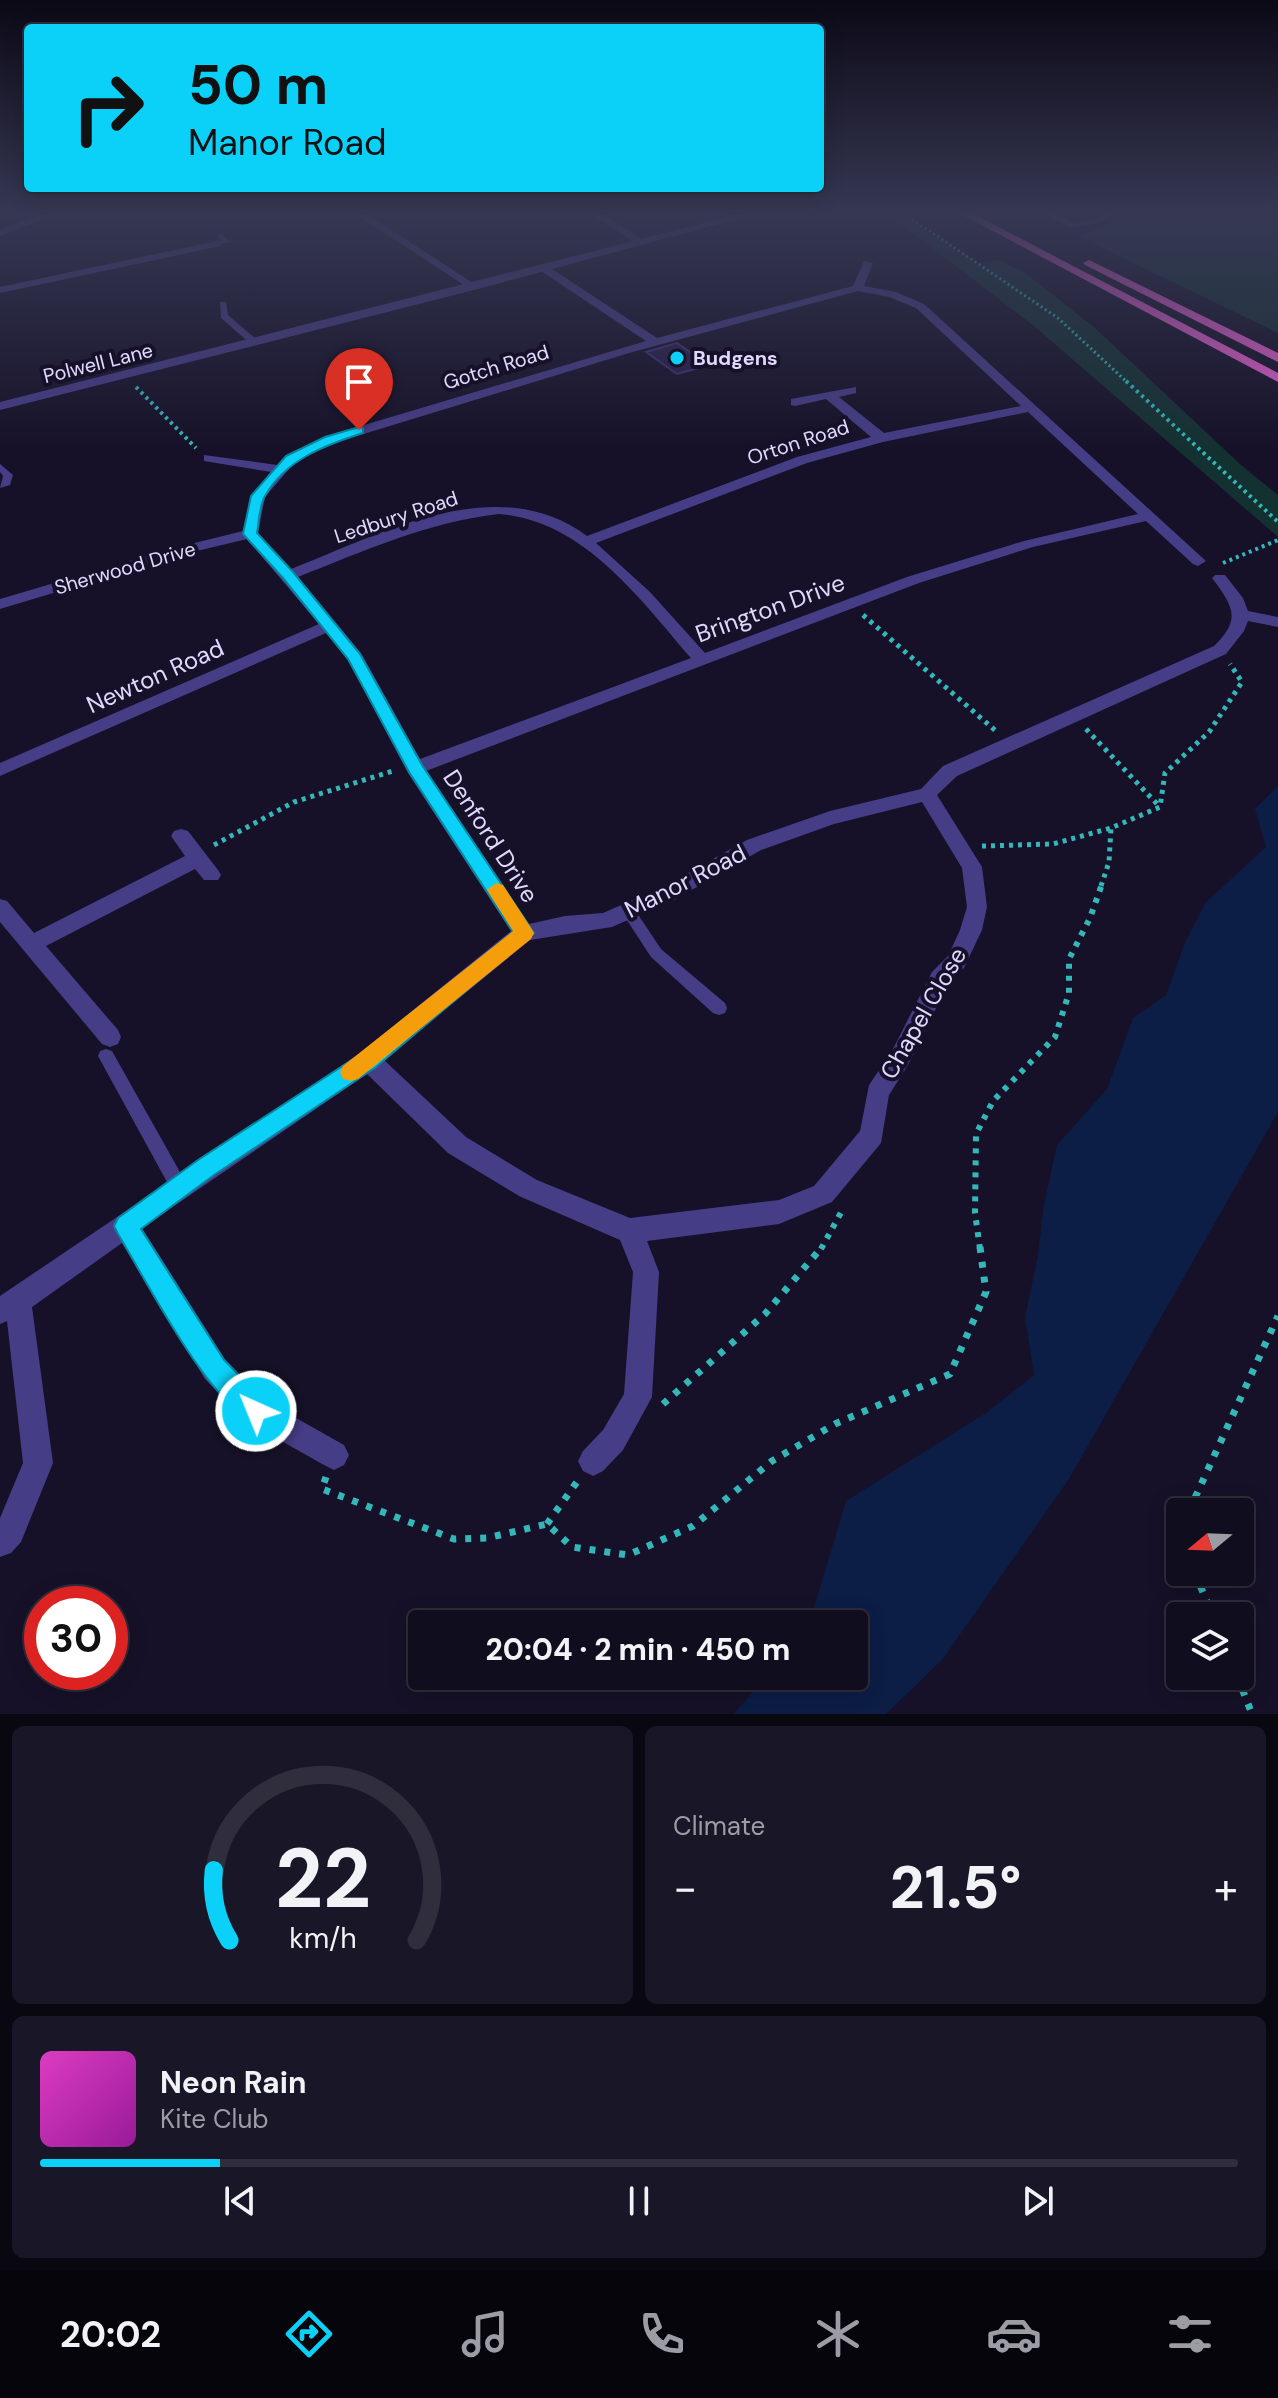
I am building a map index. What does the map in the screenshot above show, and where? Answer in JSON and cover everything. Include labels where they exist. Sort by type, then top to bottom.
[{"type":"highway","points":[[1112,291],[1278,378]]},
{"type":"highway","points":[[1146,291],[1278,358]]},
{"type":"street","name":"Polwell Lane","points":[[0,406],[458,291]]},
{"type":"street","points":[[578,291],[655,342]]},
{"type":"street","name":"Gotch Road","points":[[250,534],[258,496],[291,458],[329,440],[655,342],[847,291]]},
{"type":"street","name":"Gotch Road","points":[[875,291],[892,294],[920,306],[1198,561]]},
{"type":"street","points":[[795,402],[852,390]]},
{"type":"street","points":[[829,395],[881,438]]},
{"type":"street","name":"Orton Road","points":[[587,541],[748,479],[881,438],[1030,408]]},
{"type":"street","points":[[209,458],[281,470]]},
{"type":"street","name":"Ledbury Road","points":[[288,575],[438,520],[501,510],[529,512],[587,541],[701,659]]},
{"type":"street","name":"Brington Drive","points":[[415,768],[913,580],[1029,544],[1148,516]]},
{"type":"street","points":[[250,534],[355,657],[415,768]]},
{"type":"street","name":"Sherwood Drive","points":[[0,604],[171,553],[250,534]]},
{"type":"street","points":[[1217,572],[1234,594],[1242,615],[1239,629],[1220,650]]},
{"type":"street","points":[[1242,615],[1278,622]]},
{"type":"street","name":"Newton Road","points":[[0,770],[330,625]]},
{"type":"street","name":"Manor Road","points":[[9,1305],[368,1060],[524,933],[565,924],[605,921],[669,893],[754,845],[830,818],[927,794],[950,771],[1220,650]]},
{"type":"street","name":"Denford Drive","points":[[415,768],[524,933]]},
{"type":"street","name":"Chapel Close","points":[[630,1231],[779,1212],[823,1194],[872,1135],[877,1092],[900,1058],[940,978],[956,962],[971,930],[977,907],[972,867],[927,794]]},
{"type":"street","points":[[31,944],[204,867],[181,836]]},
{"type":"street","points":[[0,907],[108,1047]]},
{"type":"street","points":[[368,1060],[457,1145],[528,1188],[630,1231],[646,1272],[638,1397],[613,1440],[593,1461]]},
{"type":"street","points":[[126,1226],[215,1369],[256,1411],[334,1455]]},
{"type":"street","points":[[0,1542],[10,1531],[38,1463],[9,1305]]},
{"type":"lane","points":[[223,304],[224,316],[254,342]]},
{"type":"lane","points":[[0,467],[8,475],[7,483],[0,485]]},
{"type":"lane","points":[[628,911],[656,953],[719,1008]]},
{"type":"lane","points":[[108,1047],[179,1187]]},
{"type":"path","points":[[1018,291],[1058,318],[1278,522]]},
{"type":"path","points":[[124,375],[176,431],[209,458]]},
{"type":"path","points":[[1217,572],[1278,540]]},
{"type":"path","points":[[851,604],[1010,743]]},
{"type":"path","points":[[1160,807],[1165,773],[1194,750],[1230,707],[1242,682],[1220,650]]},
{"type":"path","points":[[1072,715],[1160,807]]},
{"type":"path","points":[[204,867],[214,845],[294,802],[394,770],[415,768]]},
{"type":"path","points":[[961,847],[1053,844],[1111,828],[1160,807]]},
{"type":"path","points":[[547,1524],[572,1547],[628,1555],[693,1526],[772,1461],[835,1424],[950,1374],[986,1292],[975,1213],[976,1134],[993,1101],[1055,1037],[1069,993],[1069,959],[1090,918],[1109,862],[1111,828]]},
{"type":"path","points":[[653,1412],[731,1348],[789,1288],[835,1231],[847,1202],[840,1176]]},
{"type":"path","points":[[1195,1498],[1278,1316]]},
{"type":"path","points":[[334,1455],[322,1489],[454,1539],[487,1538],[547,1524],[593,1461]]},
{"type":"path","points":[[1243,1690],[1252,1714]]},
{"type":"green space","points":[[988,291],[1048,291],[1095,328],[1241,465],[1278,495],[1278,537],[1034,326]]},
{"type":"green space","points":[[1191,291],[1278,291],[1278,333]]},
{"type":"water","points":[[1278,786],[1278,1112],[1069,1479],[942,1660],[886,1714],[734,1714],[754,1690],[868,1690],[868,1610],[813,1610],[846,1501],[986,1413],[1034,1375],[1025,1317],[1057,1145],[1107,1089],[1133,1018],[1166,995],[1186,940],[1206,902],[1266,847],[1255,809]]},
{"type":"building","name":"Budgens","points":[[677,343],[709,365],[677,374],[646,352]]},
{"type":"slow traffic","points":[[351,1072],[524,933],[496,890]]},
{"type":"place","name":"Budgens","points":[[677,358]]},
{"type":"route","points":[[256,1411],[215,1369],[126,1226],[206,1168],[368,1060],[524,933],[415,768],[355,657],[250,534],[258,496],[291,458],[359,430]]}]
